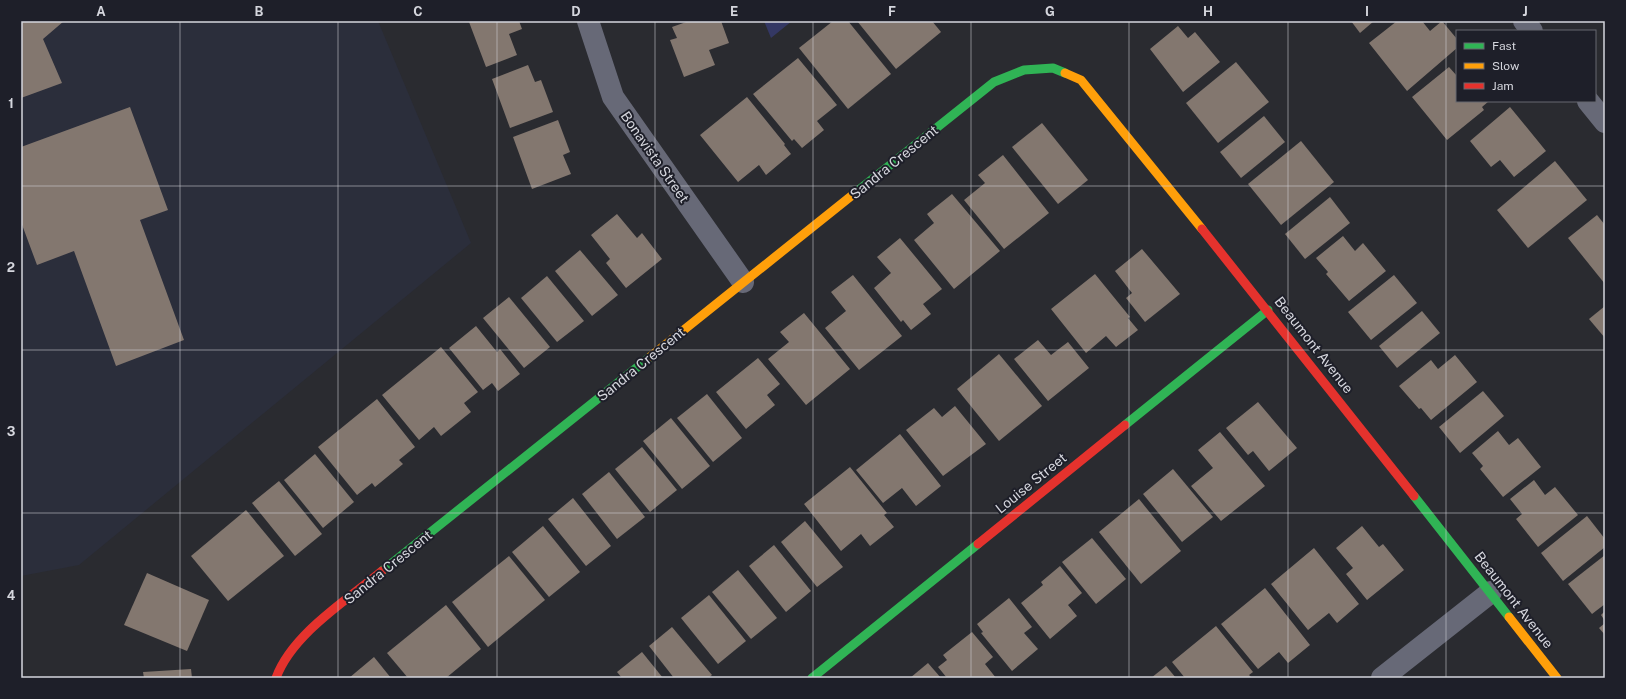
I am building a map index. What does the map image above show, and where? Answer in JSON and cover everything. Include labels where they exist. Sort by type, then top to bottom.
[{"type":"street","name":"Bonavista Street","points":[[588,21],[613,97],[743,282]]},
{"type":"street","points":[[1524,21],[1531,30]]},
{"type":"street","name":"Beaumont Avenue","points":[[1024,70],[1053,68],[1081,80],[1268,310],[1491,592],[1557,678]]},
{"type":"street","name":"Sandra Crescent","points":[[276,678],[280,667],[308,631],[994,82],[1024,70]]},
{"type":"street","points":[[1589,102],[1605,122]]},
{"type":"street","name":"Louise Street","points":[[812,678],[1268,310]]},
{"type":"street","points":[[1382,678],[1491,592]]},
{"type":"shaded area","points":[[21,21],[378,21],[471,243],[79,565],[21,576]]},
{"type":"shaded area","points":[[764,21],[792,21],[771,38]]},
{"type":"building","points":[[21,21],[64,21],[43,39],[62,83],[21,98]]},
{"type":"building","points":[[519,21],[522,29],[509,34],[517,55],[486,67],[469,22]]},
{"type":"building","points":[[689,21],[721,21],[729,43],[709,50],[715,65],[684,77],[670,40],[677,38],[672,27]]},
{"type":"building","points":[[833,21],[848,21],[891,74],[848,109],[799,48]]},
{"type":"building","points":[[857,21],[932,21],[941,32],[896,69]]},
{"type":"building","points":[[1351,21],[1374,21],[1360,33]]},
{"type":"building","points":[[1397,21],[1422,21],[1430,31],[1442,21],[1456,38],[1456,49],[1407,91],[1369,43]]},
{"type":"building","points":[[1178,26],[1188,38],[1195,32],[1220,62],[1183,92],[1150,49]]},
{"type":"building","points":[[798,58],[837,105],[817,121],[824,130],[802,148],[794,139],[792,141],[753,94]]},
{"type":"building","points":[[1236,62],[1269,102],[1218,143],[1186,103]]},
{"type":"building","points":[[528,65],[535,82],[541,80],[553,112],[510,128],[492,79]]},
{"type":"building","points":[[1449,67],[1456,75],[1456,102],[1488,102],[1482,107],[1484,110],[1447,140],[1412,97]]},
{"type":"building","points":[[747,97],[785,144],[784,145],[791,154],[766,175],[759,165],[738,182],[700,135]]},
{"type":"building","points":[[130,107],[168,210],[140,220],[184,340],[116,366],[74,251],[37,265],[21,222],[21,147]]},
{"type":"building","points":[[1510,107],[1546,151],[1514,177],[1500,160],[1491,167],[1470,141]]},
{"type":"building","points":[[1264,116],[1285,142],[1241,178],[1220,152]]},
{"type":"building","points":[[558,120],[570,152],[563,155],[571,174],[532,189],[513,137]]},
{"type":"building","points":[[1042,123],[1088,180],[1058,204],[1012,147]]},
{"type":"building","points":[[1301,141],[1334,182],[1281,225],[1248,184]]},
{"type":"building","points":[[1003,155],[1049,213],[1004,249],[964,200],[985,183],[978,175]]},
{"type":"building","points":[[1555,161],[1587,200],[1528,248],[1497,210]]},
{"type":"building","points":[[952,194],[1000,251],[954,289],[914,240],[934,223],[927,214]]},
{"type":"building","points":[[1330,197],[1350,223],[1305,259],[1285,234]]},
{"type":"building","points":[[617,214],[637,238],[642,233],[662,259],[626,288],[606,263],[610,259],[591,235]]},
{"type":"building","points":[[1597,215],[1605,225],[1605,284],[1568,238]]},
{"type":"building","points":[[1343,236],[1355,251],[1363,243],[1386,271],[1349,301],[1326,274],[1328,272],[1316,258]]},
{"type":"building","points":[[900,238],[942,289],[923,304],[931,314],[911,330],[903,320],[901,322],[874,288],[891,273],[877,257]]},
{"type":"building","points":[[1142,249],[1180,294],[1145,322],[1126,298],[1132,293],[1115,271]]},
{"type":"building","points":[[580,250],[618,295],[592,316],[555,271]]},
{"type":"building","points":[[1095,274],[1130,317],[1128,318],[1138,330],[1116,347],[1106,336],[1086,353],[1051,309]]},
{"type":"building","points":[[853,275],[902,336],[859,370],[825,328],[846,311],[831,292]]},
{"type":"building","points":[[1394,275],[1417,303],[1371,340],[1348,312]]},
{"type":"building","points":[[547,276],[584,321],[557,342],[521,298]]},
{"type":"building","points":[[509,297],[550,347],[524,368],[483,318]]},
{"type":"building","points":[[1605,306],[1605,338],[1589,319]]},
{"type":"building","points":[[1422,311],[1440,333],[1397,368],[1379,346]]},
{"type":"building","points":[[804,313],[850,369],[806,405],[768,359],[789,342],[780,332]]},
{"type":"building","points":[[476,326],[497,352],[500,349],[520,374],[498,391],[492,383],[483,390],[449,348]]},
{"type":"building","points":[[1038,340],[1051,355],[1068,342],[1089,368],[1048,401],[1014,359]]},
{"type":"building","points":[[441,347],[478,392],[464,403],[471,412],[441,436],[434,427],[419,440],[382,395]]},
{"type":"building","points":[[999,354],[1042,406],[999,441],[957,389]]},
{"type":"building","points":[[1455,355],[1477,382],[1431,420],[1399,386],[1431,360],[1438,369]]},
{"type":"building","points":[[758,358],[780,384],[767,395],[775,405],[746,429],[716,392]]},
{"type":"building","points":[[1483,391],[1504,416],[1460,453],[1439,427]]},
{"type":"building","points":[[707,394],[742,438],[713,462],[677,418]]},
{"type":"building","points":[[377,399],[415,447],[399,460],[403,464],[375,487],[372,483],[357,495],[318,447]]},
{"type":"building","points":[[1258,402],[1297,448],[1269,471],[1253,451],[1248,455],[1226,428]]},
{"type":"building","points":[[955,406],[986,444],[943,476],[906,430],[934,408],[942,417]]},
{"type":"building","points":[[671,418],[710,466],[682,489],[643,441]]},
{"type":"building","points":[[1498,431],[1509,445],[1518,438],[1541,467],[1503,497],[1480,469],[1483,466],[1472,453]]},
{"type":"building","points":[[1220,432],[1265,486],[1221,521],[1191,486],[1213,468],[1198,450]]},
{"type":"building","points":[[900,434],[941,486],[916,506],[902,488],[883,503],[856,470]]},
{"type":"building","points":[[642,447],[677,490],[650,512],[615,469]]},
{"type":"building","points":[[315,454],[354,502],[323,528],[284,480]]},
{"type":"building","points":[[850,467],[887,513],[884,515],[894,527],[870,546],[861,534],[841,551],[804,504]]},
{"type":"building","points":[[1173,469],[1213,517],[1182,542],[1143,494]]},
{"type":"building","points":[[609,472],[645,517],[617,539],[582,494]]},
{"type":"building","points":[[1534,480],[1545,495],[1555,487],[1578,515],[1538,547],[1516,519],[1522,514],[1510,499]]},
{"type":"building","points":[[279,481],[322,534],[295,556],[252,503]]},
{"type":"building","points":[[573,498],[611,546],[586,566],[548,519]]},
{"type":"building","points":[[1139,499],[1181,551],[1141,584],[1099,532]]},
{"type":"building","points":[[246,510],[284,556],[228,601],[191,556]]},
{"type":"building","points":[[1587,516],[1605,539],[1605,547],[1563,581],[1541,553]]},
{"type":"building","points":[[805,521],[843,567],[817,587],[781,542]]},
{"type":"building","points":[[543,526],[580,572],[549,597],[512,552]]},
{"type":"building","points":[[1362,526],[1379,547],[1383,544],[1404,570],[1367,600],[1346,574],[1353,568],[1336,548]]},
{"type":"building","points":[[1092,538],[1126,579],[1096,604],[1062,562]]},
{"type":"building","points":[[774,545],[811,591],[786,612],[749,566]]},
{"type":"building","points":[[1314,548],[1359,604],[1337,623],[1329,613],[1308,630],[1271,584]]},
{"type":"building","points":[[1605,555],[1605,604],[1592,614],[1568,584]]},
{"type":"building","points":[[509,556],[545,600],[488,647],[452,602]]},
{"type":"building","points":[[1060,566],[1082,593],[1068,605],[1077,616],[1050,639],[1021,603],[1043,585],[1041,582]]},
{"type":"building","points":[[738,570],[777,618],[751,639],[712,592]]},
{"type":"building","points":[[147,573],[209,600],[187,651],[124,625]]},
{"type":"building","points":[[1265,588],[1310,645],[1288,663],[1279,652],[1258,669],[1221,624]]},
{"type":"building","points":[[709,595],[746,641],[718,664],[681,618]]},
{"type":"building","points":[[1009,598],[1032,627],[1024,633],[1038,649],[1012,671],[981,633],[983,632],[977,624]]},
{"type":"building","points":[[446,605],[481,649],[446,678],[408,678],[387,653]]},
{"type":"building","points":[[1605,611],[1605,621],[1601,615]]},
{"type":"building","points":[[1605,623],[1605,635],[1599,628]]},
{"type":"building","points":[[1216,626],[1253,672],[1249,675],[1252,678],[1185,678],[1172,662]]},
{"type":"building","points":[[672,627],[712,675],[708,678],[674,678],[649,646]]},
{"type":"building","points":[[972,632],[993,657],[985,664],[996,678],[947,678],[938,667],[947,660],[943,655]]},
{"type":"building","points":[[642,652],[663,678],[622,678],[617,672]]},
{"type":"building","points":[[374,657],[391,678],[349,678]]},
{"type":"building","points":[[928,663],[941,678],[910,678]]},
{"type":"building","points":[[1166,666],[1176,678],[1151,678]]},
{"type":"building","points":[[191,669],[192,678],[144,678],[143,672]]},
{"type":"traffic: fast","points":[[855,193],[994,82],[1024,70],[1053,68],[1065,73]]},
{"type":"traffic: fast","points":[[1125,425],[1268,310]]},
{"type":"traffic: fast","points":[[382,571],[650,357]]},
{"type":"traffic: fast","points":[[1414,496],[1509,617]]},
{"type":"traffic: fast","points":[[812,678],[978,544]]},
{"type":"traffic: slow","points":[[1065,73],[1081,80],[1202,229]]},
{"type":"traffic: slow","points":[[650,357],[855,193]]},
{"type":"traffic: slow","points":[[1509,617],[1557,678]]},
{"type":"traffic: jam","points":[[1202,229],[1414,496]]},
{"type":"traffic: jam","points":[[978,544],[1125,425]]},
{"type":"traffic: jam","points":[[276,678],[294,647],[307,632],[337,606],[382,571]]}]
